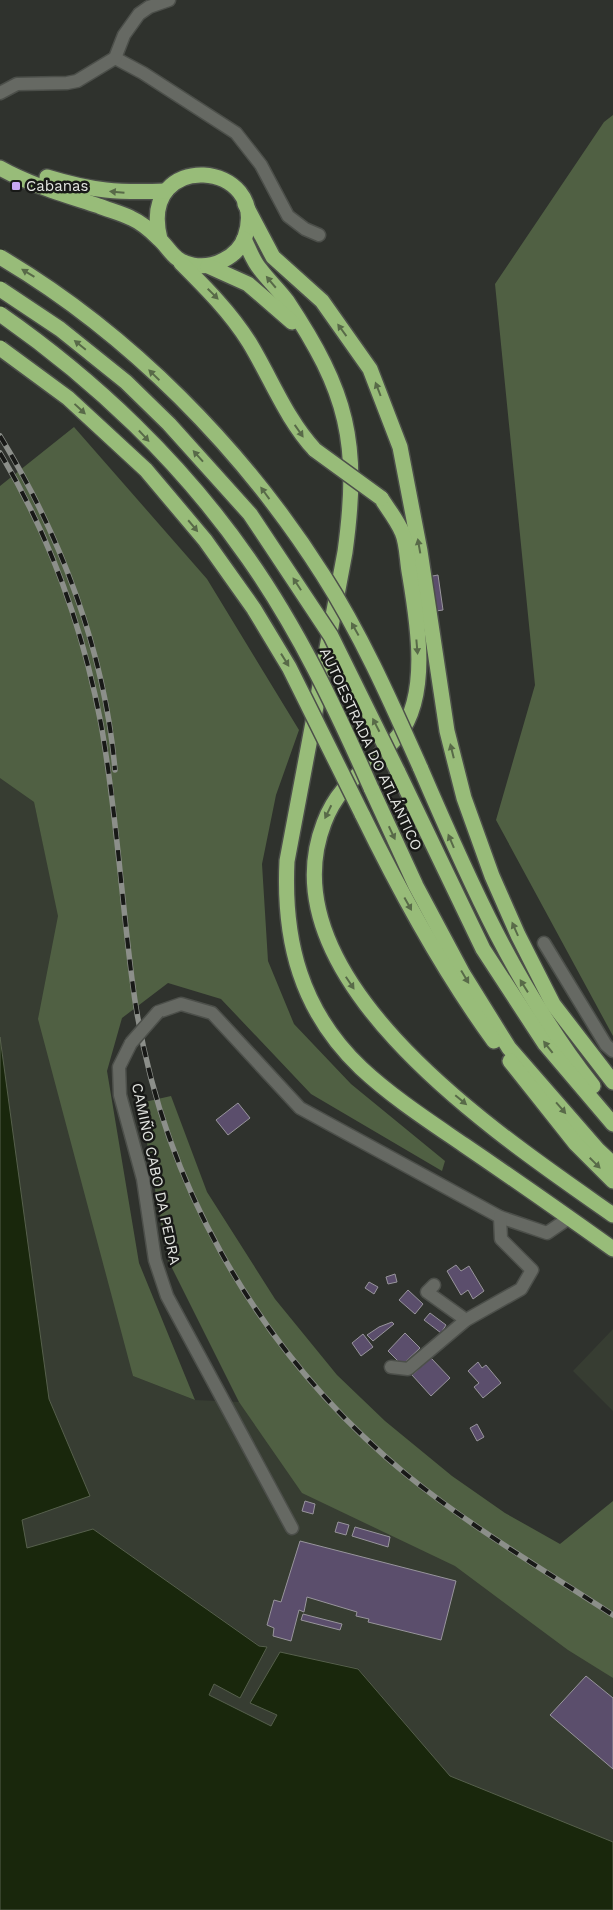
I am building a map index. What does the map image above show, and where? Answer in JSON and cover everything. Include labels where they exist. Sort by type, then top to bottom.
[{"type":"highway","points":[[0,162],[85,188],[123,193],[166,191]]},
{"type":"highway","points":[[0,168],[131,218],[160,239]]},
{"type":"highway","points":[[613,1082],[553,1004],[507,910],[464,798],[447,731],[420,551],[400,447],[370,369],[322,301],[273,257],[236,188],[220,177],[200,174],[180,179],[166,191],[157,208],[156,224],[160,239],[167,250],[224,306],[249,342],[299,433],[315,450],[381,498],[402,532],[413,598],[419,666],[414,706],[398,735],[344,786],[323,824],[315,863],[315,887],[321,925],[335,960],[364,1003],[402,1046],[457,1097],[509,1139],[613,1215]]},
{"type":"highway","points":[[208,266],[220,262],[234,253],[244,239],[248,221],[246,204]]},
{"type":"highway","points":[[244,239],[258,267],[286,300],[330,375],[339,397],[350,447],[352,483],[345,552],[287,861],[286,907],[293,955],[322,1020],[360,1067],[410,1107],[613,1249]]},
{"type":"highway","points":[[0,257],[38,279],[116,338],[214,432],[260,487],[323,574],[373,662],[462,864],[493,930],[520,981],[562,1046],[613,1111]]},
{"type":"highway","points":[[178,260],[192,265],[208,266],[248,284],[281,310],[307,337]]},
{"type":"highway","name":"AUTOESTRADA DO ATLÁNTICO","points":[[0,289],[60,329],[126,382],[169,424],[250,514],[331,636],[483,949],[545,1044],[613,1124]]},
{"type":"highway","name":"AUTOESTRADA DO ATLÁNTICO","points":[[0,314],[79,373],[133,424],[205,500],[248,558],[304,649],[342,722],[416,886],[463,974],[509,1048],[597,1149],[613,1164]]},
{"type":"highway","points":[[0,348],[68,398],[146,470],[205,540],[254,609],[290,667],[407,901],[478,1018],[532,1092],[576,1144],[613,1181]]},
{"type":"street","points":[[0,92],[16,84],[67,83],[77,81],[115,58],[124,35],[139,14],[149,7],[169,0]]},
{"type":"street","points":[[115,58],[159,82],[236,133],[262,165],[288,216],[305,229],[319,236]]},
{"type":"street","points":[[544,943],[606,1045],[613,1051]]},
{"type":"street","name":"CAMIÑO CABO DA PEDRA","points":[[292,1528],[167,1296],[155,1260],[143,1179],[120,1095],[119,1067],[131,1043],[158,1012],[181,1004],[212,1013],[300,1108],[500,1217],[547,1233],[569,1218]]},
{"type":"street","points":[[392,1367],[408,1369],[466,1320],[521,1289],[532,1270],[501,1239],[500,1217]]},
{"type":"street","points":[[434,1285],[427,1292],[466,1320]]},
{"type":"shaded area","points":[[613,115],[613,1036],[496,820],[535,685],[495,284],[604,122]]},
{"type":"shaded area","points":[[74,427],[207,579],[299,730],[276,795],[262,864],[268,961],[294,1024],[351,1084],[445,1161],[442,1171],[311,1094],[221,999],[168,983],[122,1018],[107,1071],[139,1263],[195,1400],[133,1376],[38,1019],[58,916],[34,802],[0,778],[0,486]]},
{"type":"shaded area","points":[[0,777],[34,802],[59,916],[133,1376],[195,1400],[239,1402],[455,1565],[613,1678],[613,1842],[450,1776],[358,1668],[280,1652],[250,1703],[277,1715],[271,1726],[209,1695],[214,1683],[240,1697],[267,1647],[259,1645],[93,1529],[27,1548],[21,1520],[89,1495],[49,1399],[0,1037]]},
{"type":"shaded area","points":[[0,1037],[49,1399],[90,1496],[22,1520],[27,1548],[93,1529],[259,1646],[267,1647],[240,1698],[214,1684],[209,1695],[271,1726],[277,1715],[250,1703],[280,1652],[358,1669],[450,1776],[613,1842],[613,1910],[0,1910]]},
{"type":"shaded area","points":[[171,1096],[207,1192],[275,1299],[337,1375],[385,1421],[452,1476],[505,1513],[560,1544],[613,1501],[613,1678],[568,1650],[455,1566],[302,1493],[239,1402],[167,1258],[140,1103]]},
{"type":"shaded area","points":[[613,1329],[613,1411],[573,1371]]},
{"type":"building","points":[[438,575],[443,610],[409,615],[404,581]]},
{"type":"building","points":[[238,1103],[250,1118],[228,1135],[216,1120]]},
{"type":"building","points":[[456,1265],[461,1271],[469,1266],[484,1291],[473,1299],[468,1290],[461,1295],[447,1271]]},
{"type":"building","points":[[395,1274],[397,1282],[388,1284],[386,1277]]},
{"type":"building","points":[[369,1282],[378,1287],[374,1294],[365,1288]]},
{"type":"building","points":[[408,1290],[423,1304],[415,1314],[399,1300]]},
{"type":"building","points":[[430,1313],[446,1325],[441,1333],[424,1320]]},
{"type":"building","points":[[392,1322],[394,1324],[373,1341],[367,1335],[379,1327]]},
{"type":"building","points":[[405,1333],[420,1348],[402,1365],[388,1351]]},
{"type":"building","points":[[363,1334],[373,1347],[361,1356],[352,1343]]},
{"type":"building","points":[[431,1358],[450,1378],[431,1396],[412,1375]]},
{"type":"building","points":[[478,1362],[482,1368],[486,1365],[501,1383],[483,1398],[474,1387],[479,1383],[468,1371]]},
{"type":"building","points":[[477,1424],[484,1437],[477,1441],[470,1428]]},
{"type":"building","points":[[305,1501],[315,1504],[313,1514],[302,1511]]},
{"type":"building","points":[[338,1522],[349,1525],[346,1535],[335,1532]]},
{"type":"building","points":[[355,1527],[390,1537],[388,1547],[352,1536]]},
{"type":"building","points":[[300,1541],[456,1581],[441,1640],[368,1622],[369,1619],[356,1616],[357,1612],[307,1597],[304,1612],[299,1610],[291,1641],[273,1636],[274,1628],[267,1625],[274,1600],[281,1602]]},
{"type":"building","points":[[303,1614],[342,1624],[340,1630],[301,1620]]},
{"type":"building","points":[[586,1676],[613,1698],[613,1769],[550,1715]]},
{"type":"railway","points":[[0,436],[42,514],[61,555],[77,597],[101,683],[110,726],[115,770]]},
{"type":"railway","points":[[0,453],[18,485],[49,550],[63,584],[85,653],[94,688],[106,756],[132,979],[144,1051],[164,1121],[189,1189],[222,1253],[260,1315],[303,1372],[353,1426],[431,1494],[508,1548],[613,1615]]},
{"type":"place","name":"Cabanas","points":[[16,186]]}]
